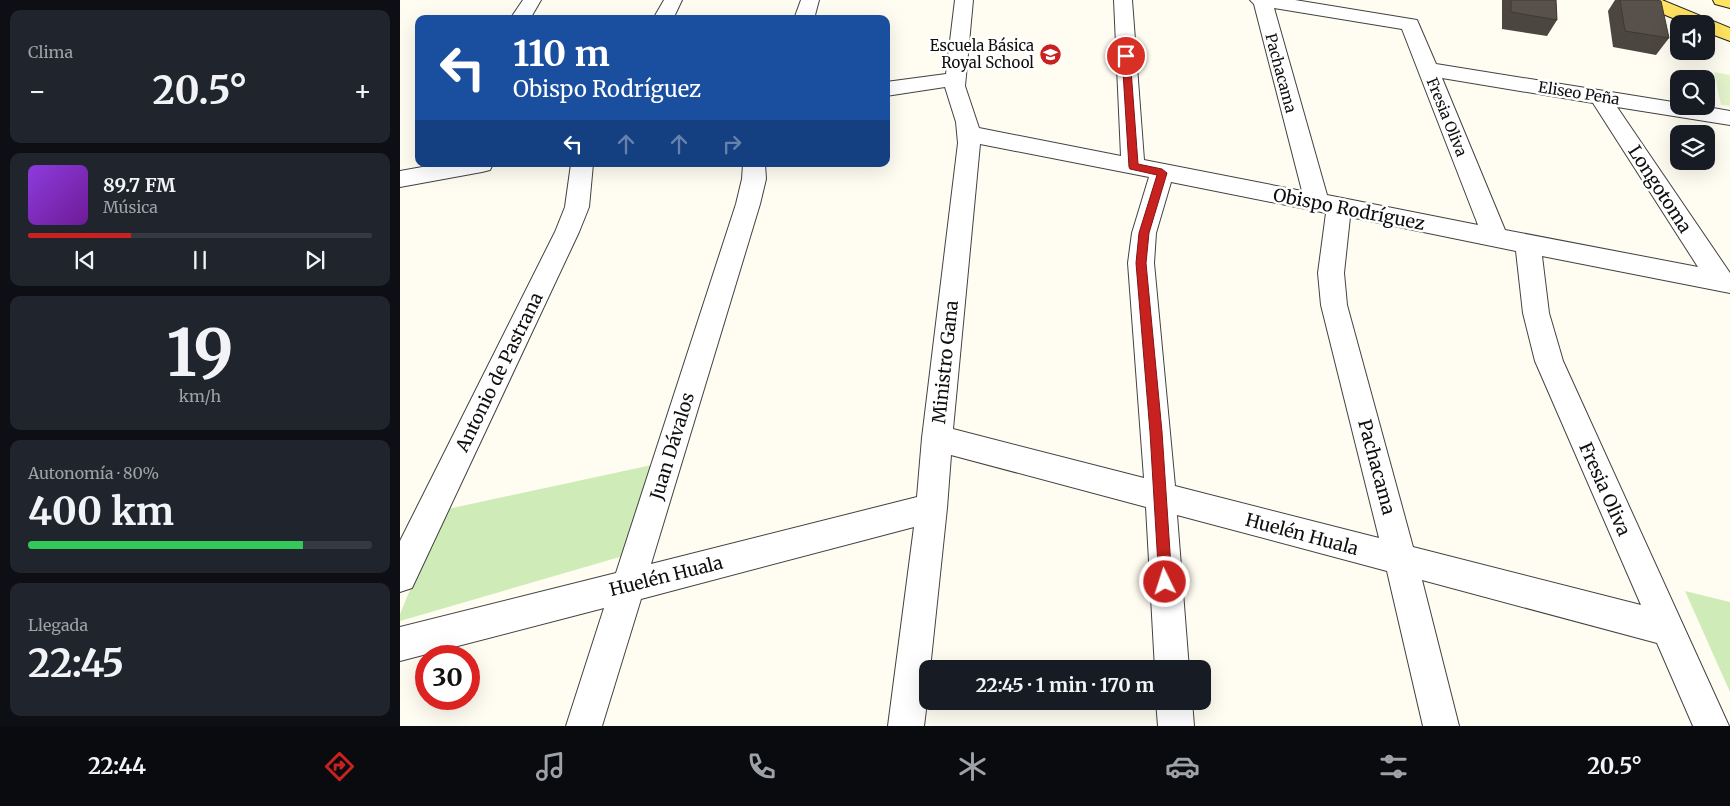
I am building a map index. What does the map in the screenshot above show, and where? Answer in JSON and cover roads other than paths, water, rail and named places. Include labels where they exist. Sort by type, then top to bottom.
[{"type":"main road","points":[[1646,0],[1683,15]]},
{"type":"main road","points":[[1722,0],[1730,2]]},
{"type":"main road","points":[[1715,28],[1730,35]]},
{"type":"street","points":[[523,15],[532,0]]},
{"type":"street","points":[[666,15],[672,0]]},
{"type":"street","points":[[805,15],[810,0]]},
{"type":"street","name":"Ministro Gana","points":[[906,726],[932,508],[937,438],[969,134],[967,122],[957,94],[955,79],[964,0]]},
{"type":"street","points":[[1122,0],[1134,167]]},
{"type":"street","name":"Fresia Oliva","points":[[1260,0],[1410,24],[1496,238]]},
{"type":"street","name":"Pachacama","points":[[1260,0],[1328,205],[1334,305],[1442,726]]},
{"type":"street","name":"Eliseo Peña","points":[[1428,69],[1730,118]]},
{"type":"street","points":[[890,88],[955,79]]},
{"type":"street","name":"Longotoma","points":[[1600,97],[1725,282]]},
{"type":"street","name":"Obispo Rodríguez","points":[[969,134],[1725,282]]},
{"type":"street","points":[[400,179],[446,167]]},
{"type":"street","name":"Antonio de Pastrana","points":[[400,576],[570,226],[578,202],[582,167]]},
{"type":"street","name":"Juan Dávalos","points":[[584,726],[748,204],[754,179],[754,167]]},
{"type":"street","points":[[1162,173],[1144,233],[1141,263],[1171,660]]},
{"type":"street","name":"Fresia Oliva","points":[[1528,244],[1536,313],[1549,361],[1711,726]]},
{"type":"street","name":"Huelén Huala","points":[[937,438],[1668,629]]},
{"type":"street","name":"Huelén Huala","points":[[400,644],[932,508]]},
{"type":"street","points":[[1175,710],[1176,726]]},
{"type":"place","name":"Escuela Básica Royal School","points":[[1050,54]]}]
